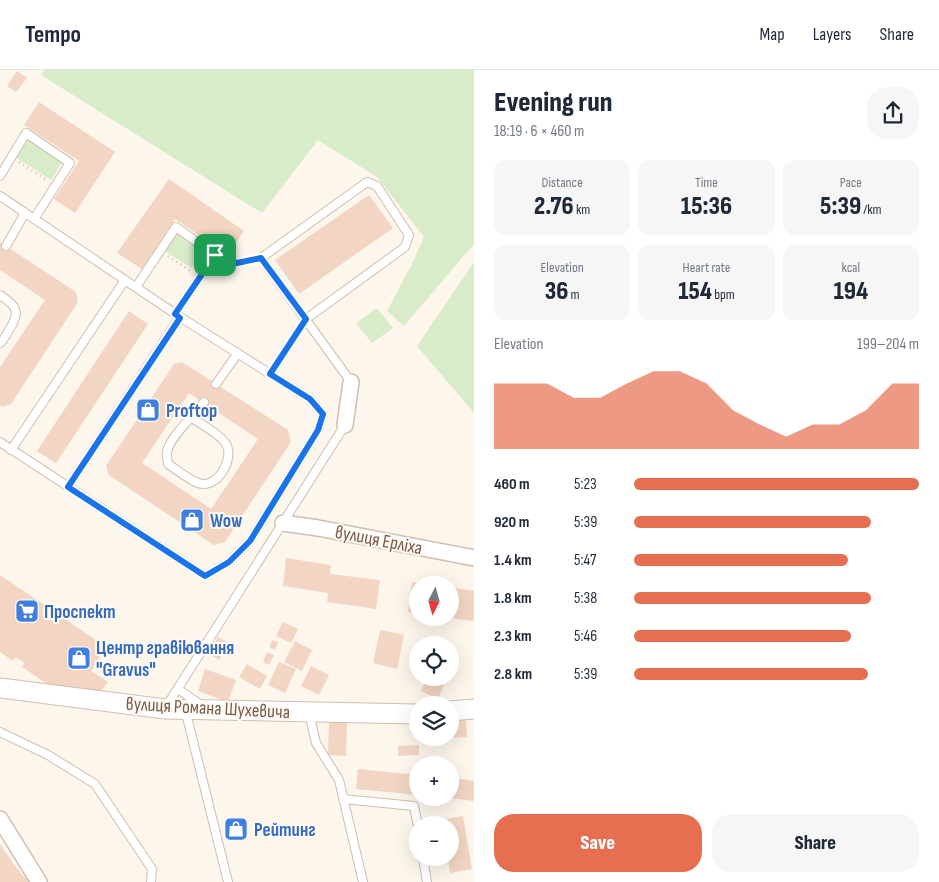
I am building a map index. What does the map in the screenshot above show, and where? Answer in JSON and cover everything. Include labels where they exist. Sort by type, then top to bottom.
[{"type":"street","points":[[345,425],[351,382]]},
{"type":"street","name":"вулиця Ерліха","points":[[283,523],[474,558]]},
{"type":"street","name":"вулиця Романа Шухевича","points":[[0,688],[164,709],[409,714]]},
{"type":"street","points":[[459,710],[474,709]]},
{"type":"street","points":[[0,819],[39,882]]},
{"type":"lane","points":[[0,176],[26,134],[70,163],[34,219]]},
{"type":"lane","points":[[306,319],[405,247],[409,235],[377,186],[367,182],[261,258],[351,382]]},
{"type":"lane","points":[[0,196],[178,316],[310,399],[323,414],[318,430],[250,541],[229,562],[205,576],[0,442]]},
{"type":"lane","points":[[6,246],[25,213]]},
{"type":"lane","points":[[68,487],[215,255],[176,227],[136,287]]},
{"type":"lane","points":[[11,450],[126,280]]},
{"type":"lane","points":[[0,295],[12,303],[16,311],[16,320],[0,343]]},
{"type":"lane","points":[[216,384],[238,353]]},
{"type":"lane","points":[[192,418],[225,442],[229,451],[229,460],[217,479],[208,484],[199,484],[168,464],[167,452],[182,427],[192,418],[204,402]]},
{"type":"lane","points":[[164,709],[345,425]]},
{"type":"lane","points":[[178,689],[207,710]]},
{"type":"lane","points":[[185,709],[228,882]]},
{"type":"lane","points":[[309,713],[316,743],[338,780],[363,882]]},
{"type":"lane","points":[[0,732],[48,755],[96,784],[152,869],[151,882]]},
{"type":"lane","points":[[343,799],[414,806],[416,816]]},
{"type":"lane","points":[[425,866],[428,882]]},
{"type":"path","points":[[11,158],[56,186]]},
{"type":"path","points":[[160,251],[200,277]]},
{"type":"path","points":[[215,255],[237,263],[261,258]]},
{"type":"path","points":[[270,374],[306,319]]},
{"type":"green space","points":[[45,70],[474,70],[474,244],[404,326],[387,311],[424,237],[377,177],[318,140],[262,213],[41,75]]},
{"type":"green space","points":[[26,139],[62,162],[51,180],[15,157]]},
{"type":"green space","points":[[177,232],[203,252],[191,268],[165,251]]},
{"type":"green space","points":[[474,262],[474,413],[417,346]]},
{"type":"green space","points":[[377,308],[393,328],[372,343],[356,323]]},
{"type":"building","points":[[17,71],[27,78],[16,92],[7,86]]},
{"type":"building","points":[[39,102],[115,152],[75,213],[54,199],[79,161],[24,125]]},
{"type":"building","points":[[169,179],[244,231],[228,255],[175,219],[142,269],[117,253]]},
{"type":"building","points":[[369,195],[393,228],[299,294],[275,260]]},
{"type":"building","points":[[0,242],[76,292],[78,302],[11,404],[2,407],[0,405],[0,367],[45,300],[0,270]]},
{"type":"building","points":[[129,311],[148,324],[56,463],[37,451]]},
{"type":"building","points":[[182,362],[288,430],[291,442],[225,542],[214,545],[109,475],[106,466],[174,364]],"holes":[[[189,393],[258,439],[211,509],[142,463]]]},
{"type":"building","points":[[286,558],[331,565],[330,574],[380,580],[376,609],[327,602],[328,593],[283,586]]},
{"type":"building","name":"Проспект","points":[[0,575],[106,647],[91,671],[108,682],[100,692],[50,686],[22,667],[25,663],[16,657],[13,661],[0,652]]},
{"type":"building","points":[[459,588],[474,591],[474,621],[459,619]]},
{"type":"building","points":[[283,622],[298,629],[291,643],[276,636]]},
{"type":"building","points":[[380,630],[404,635],[397,669],[373,663]]},
{"type":"building","points":[[218,637],[229,643],[219,660],[208,653]]},
{"type":"building","points":[[272,640],[278,642],[275,650],[269,647]]},
{"type":"building","points":[[295,641],[312,650],[302,671],[284,662]]},
{"type":"building","points":[[267,652],[274,655],[269,665],[263,662]]},
{"type":"building","points":[[279,662],[296,669],[285,693],[268,685]]},
{"type":"building","points":[[247,664],[267,676],[260,689],[239,677]]},
{"type":"building","points":[[311,666],[329,675],[319,695],[301,686]]},
{"type":"building","points":[[205,669],[236,680],[228,702],[198,691]]},
{"type":"building","points":[[423,686],[444,686],[439,696],[432,696],[421,691]]},
{"type":"building","points":[[459,719],[466,719],[467,737],[459,737]]},
{"type":"building","points":[[329,722],[347,722],[346,756],[328,755]]},
{"type":"building","points":[[398,746],[419,746],[419,755],[398,756]]},
{"type":"building","points":[[358,769],[409,774],[409,794],[356,789]]},
{"type":"building","points":[[459,779],[474,781],[474,801],[459,799]]},
{"type":"building","points":[[463,816],[472,869],[450,873],[449,866],[459,866],[459,817]]},
{"type":"building","points":[[0,844],[15,866],[29,882],[0,882]]},
{"type":"place","name":"Proftop","points":[[148,410]]},
{"type":"place","name":"Wow","points":[[192,520]]},
{"type":"place","name":"Проспект","points":[[27,611]]},
{"type":"place","name":"Центр гравіювання \"Gravus\"","points":[[79,658]]},
{"type":"place","name":"Рейтинг","points":[[236,829]]},
{"type":"route","points":[[215,255],[237,263],[261,258],[306,319],[270,374],[310,399],[323,414],[318,430],[310,444],[250,541],[229,562],[205,576],[68,487],[180,318],[175,314],[215,255]]}]
